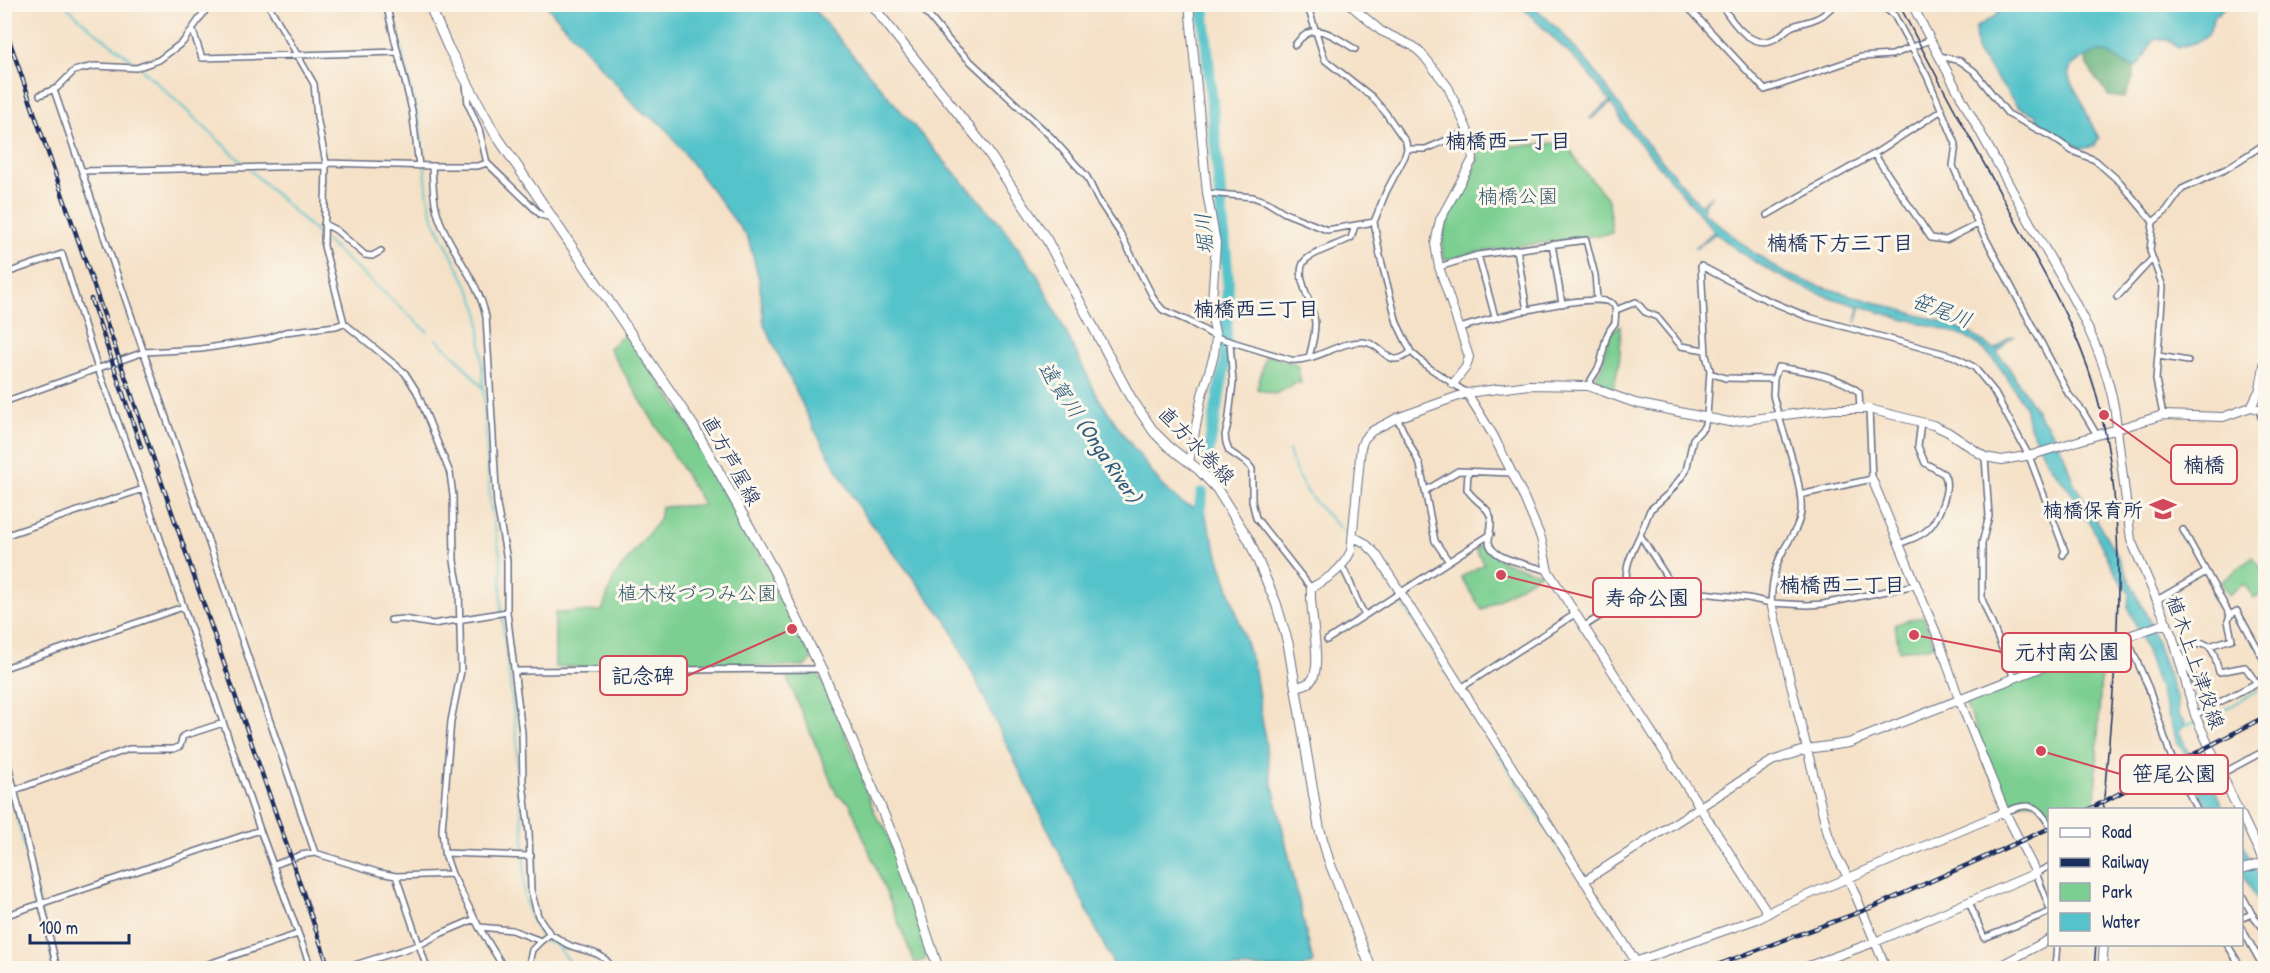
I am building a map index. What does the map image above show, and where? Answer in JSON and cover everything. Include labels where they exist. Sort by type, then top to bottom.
[{"type":"main road","name":"直方芦屋線","points":[[429,4],[466,81],[494,132],[693,425],[774,571],[821,669],[901,856],[938,969]]},
{"type":"main road","name":"直方水巻線","points":[[871,4],[984,146],[1047,240],[1131,398],[1154,432],[1218,489],[1249,540],[1276,603],[1288,643],[1319,827],[1329,861],[1371,969]]},
{"type":"street","points":[[40,95],[54,90],[74,71],[95,66],[136,68],[159,60],[173,51],[193,31],[210,4]]},
{"type":"street","points":[[268,4],[314,84],[317,117],[326,165],[324,246],[344,323],[405,373],[417,392],[450,473],[453,496],[454,561],[459,588],[461,671],[451,721],[442,830],[444,854],[479,927],[504,969]]},
{"type":"street","points":[[386,4],[412,110],[419,166]]},
{"type":"street","points":[[919,4],[952,44],[1050,136],[1087,177],[1096,198],[1120,233],[1155,301],[1163,310],[1228,342],[1291,360],[1340,348],[1352,342],[1371,343],[1376,345],[1383,355],[1397,360],[1411,352]]},
{"type":"street","points":[[1189,4],[1216,243],[1212,301],[1213,323],[1218,338],[1202,395],[1189,462]]},
{"type":"street","points":[[1306,4],[1325,60],[1372,97],[1397,127],[1406,142],[1407,149],[1374,222],[1397,323],[1411,352],[1428,368],[1467,393],[1513,473],[1541,538],[1548,571],[1767,914]]},
{"type":"street","points":[[1349,4],[1381,31],[1413,46],[1423,55],[1448,87],[1472,144],[1473,159],[1437,228],[1435,244],[1439,267],[1469,357],[1469,363],[1453,384]]},
{"type":"street","points":[[1685,4],[1765,90],[1861,57],[1892,55],[1930,40]]},
{"type":"street","points":[[1722,4],[1729,17],[1751,39],[1765,42],[1776,38],[1786,29],[1817,18],[1830,7],[1838,4]]},
{"type":"street","points":[[1879,4],[1894,15],[1912,48],[1956,144],[1953,166],[1978,224],[2069,395],[2082,410],[2094,436]]},
{"type":"street","name":"植木上上津役線","points":[[1912,4],[1938,56],[2082,316],[2109,385],[2116,412],[2131,540],[2157,600],[2164,624],[2176,645],[2194,715],[2237,808]]},
{"type":"street","points":[[1295,45],[1303,35],[1314,30],[1323,32],[1355,49]]},
{"type":"street","points":[[193,31],[202,57],[398,52]]},
{"type":"street","points":[[1938,56],[1960,62],[1974,71],[2008,114],[2052,137],[2072,151],[2095,160],[2120,182],[2153,222]]},
{"type":"street","points":[[466,81],[468,104],[478,129],[486,163],[541,215],[553,218]]},
{"type":"street","points":[[54,90],[315,853]]},
{"type":"street","points":[[1767,215],[1874,154],[1942,110]]},
{"type":"street","points":[[1407,149],[1426,149],[1468,131]]},
{"type":"street","points":[[2163,415],[2156,380],[2163,287],[2150,251],[2153,222],[2166,211],[2182,189],[2226,169],[2265,142]]},
{"type":"street","points":[[1874,154],[1931,238],[1946,240],[1978,224]]},
{"type":"street","points":[[82,171],[326,165],[478,166],[486,163]]},
{"type":"street","points":[[431,166],[434,198],[441,223],[477,291],[486,317],[497,505],[507,560],[507,612],[522,733],[523,783],[531,856],[533,905],[549,934],[568,945],[596,953],[606,959],[612,969]]},
{"type":"street","points":[[1209,193],[1252,197],[1327,230],[1374,222]]},
{"type":"street","points":[[324,224],[336,230],[365,255],[372,256],[381,251]]},
{"type":"street","points":[[1308,357],[1314,338],[1315,324],[1313,309],[1301,282],[1302,264],[1308,258],[1351,238],[1355,226]]},
{"type":"street","points":[[1439,267],[1478,255],[1586,240],[1595,275],[1597,299]]},
{"type":"street","points":[[1552,244],[1562,304]]},
{"type":"street","points":[[1517,249],[1527,311]]},
{"type":"street","points":[[4,274],[62,254],[98,369],[311,969]]},
{"type":"street","points":[[1478,255],[1495,317]]},
{"type":"street","points":[[2117,297],[2152,259]]},
{"type":"street","points":[[1628,599],[1625,571],[1627,562],[1650,510],[1669,493],[1686,471],[1693,439],[1704,427],[1707,417],[1710,373],[1705,350],[1701,266],[1758,296],[1808,317],[1962,359],[1982,374],[2030,456],[2065,551],[2063,555]]},
{"type":"street","points":[[1460,328],[1495,317],[1562,304],[1597,299],[1608,301],[1614,305],[1616,310],[1615,324],[1607,331],[1599,366],[1588,386]]},
{"type":"street","points":[[1616,310],[1636,302],[1645,312],[1656,317],[1681,346],[1705,350]]},
{"type":"street","points":[[4,402],[144,352],[213,348],[266,339],[285,332],[344,323]]},
{"type":"street","points":[[1228,342],[1233,383],[1225,435],[1226,443],[1229,451],[1252,469],[1252,501],[1256,518],[1311,588],[1316,641],[1314,677],[1308,683],[1297,687]]},
{"type":"street","points":[[2265,354],[2258,409],[2265,423]]},
{"type":"street","points":[[2159,356],[2188,361]]},
{"type":"street","points":[[1886,969],[1828,834],[1771,603],[1777,563],[1796,528],[1801,512],[1800,495],[1773,395],[1774,379],[1778,367],[1824,376],[1850,386],[1858,392],[1865,409],[1872,479],[1939,640],[1959,699],[2005,812],[2036,873],[2048,908]]},
{"type":"street","points":[[1710,373],[1725,378],[1774,379]]},
{"type":"street","points":[[1311,588],[1342,567],[1351,550],[1361,447],[1364,439],[1372,430],[1397,418],[1467,393],[1529,385],[1588,386],[1635,404],[1729,422],[1834,409],[1865,409],[1921,422],[1948,432],[1985,457],[2002,460],[2030,456],[2163,415],[2223,417],[2258,409]]},
{"type":"street","points":[[1397,418],[1420,465],[1436,541],[1448,560]]},
{"type":"street","points":[[1900,544],[1926,531],[1941,507],[1947,484],[1944,474],[1925,463],[1918,446],[1921,422]]},
{"type":"street","points":[[1985,457],[1989,516],[1982,543],[1982,599],[2014,678]]},
{"type":"street","points":[[1425,491],[1458,471],[1513,473]]},
{"type":"street","points":[[1468,472],[1467,489],[1487,511],[1491,524],[1490,546],[1497,555],[1548,571]]},
{"type":"street","points":[[1800,495],[1872,479]]},
{"type":"street","points":[[4,536],[142,489]]},
{"type":"street","points":[[2183,530],[2230,615]]},
{"type":"street","points":[[1327,640],[1491,534]]},
{"type":"street","points":[[1640,534],[1676,590]]},
{"type":"street","points":[[1354,537],[1365,543],[1376,554],[1397,594],[1461,688],[1636,965]]},
{"type":"street","points":[[1342,567],[1350,580],[1359,607],[1365,615]]},
{"type":"street","points":[[2157,600],[2206,572]]},
{"type":"street","points":[[1582,627],[1628,599],[1676,590],[1771,603],[1823,604],[1916,585]]},
{"type":"street","points":[[4,669],[183,607]]},
{"type":"street","points":[[2209,646],[2232,639],[2228,621],[2230,615],[2237,611],[2265,664]]},
{"type":"street","points":[[391,620],[404,619],[433,624],[507,612]]},
{"type":"street","points":[[1461,688],[1575,614]]},
{"type":"street","points":[[1584,881],[1772,760],[1807,749],[1849,742],[2081,652],[2164,624]]},
{"type":"street","points":[[2128,637],[2170,754],[2196,808]]},
{"type":"street","points":[[2209,707],[2176,645],[2203,643],[2209,646],[2214,654],[2219,672],[2245,668],[2256,682]]},
{"type":"street","points":[[2258,650],[2265,644]]},
{"type":"street","points":[[515,671],[821,669]]},
{"type":"street","points":[[2194,715],[2265,678]]},
{"type":"street","points":[[4,794],[129,750],[174,749],[180,746],[183,736],[223,723]]},
{"type":"street","points":[[4,747],[57,969]]},
{"type":"street","points":[[2221,774],[2265,750]]},
{"type":"street","points":[[1618,969],[1636,965],[1760,918],[1848,877],[2018,806],[2038,809],[2048,824]]},
{"type":"street","points":[[2243,820],[2264,864],[2243,869]]},
{"type":"street","points":[[4,916],[260,830]]},
{"type":"street","points":[[274,865],[301,855],[315,853],[396,876],[452,874]]},
{"type":"street","points":[[444,854],[531,856]]},
{"type":"street","points":[[1803,969],[1969,903],[2048,867]]},
{"type":"street","points":[[396,876],[427,969]]},
{"type":"street","points":[[2243,898],[2265,932]]},
{"type":"street","points":[[1969,903],[1984,938],[2048,911]]},
{"type":"street","points":[[2243,917],[2252,914]]},
{"type":"street","points":[[345,969],[419,945],[475,919]]},
{"type":"street","points":[[479,927],[512,930],[541,941]]},
{"type":"street","points":[[2243,932],[2264,968]]},
{"type":"street","points":[[196,969],[298,934]]},
{"type":"street","points":[[528,969],[532,950],[549,934]]},
{"type":"street","points":[[1996,969],[2048,940]]},
{"type":"street","points":[[2055,969],[2057,946]]},
{"type":"street","points":[[2102,969],[2104,946]]},
{"type":"street","points":[[2228,946],[2238,962],[2238,969]]},
{"type":"green space","points":[[2092,35],[2134,63],[2134,76],[2124,98],[2109,96],[2088,67],[2086,53]]},
{"type":"green space","name":"楠橋公園","points":[[1563,144],[1571,151],[1579,165],[1609,200],[1612,233],[1477,252],[1446,260],[1443,258],[1442,243],[1445,229],[1471,176],[1480,148]]},
{"type":"green space","points":[[1620,325],[1620,358],[1612,390],[1593,385],[1602,367],[1609,335]]},
{"type":"green space","name":"植木桜づつみ公園","points":[[627,333],[688,423],[769,570],[811,655],[811,660],[806,666],[555,667],[555,613],[602,611],[614,577],[659,520],[661,507],[704,505],[609,348]]},
{"type":"green space","points":[[1266,355],[1297,364],[1301,383],[1292,383],[1291,387],[1274,394],[1257,389]]},
{"type":"green space","points":[[1485,543],[1489,550],[1501,560],[1541,573],[1482,610],[1461,577],[1484,564],[1475,549]]},
{"type":"green space","points":[[2253,557],[2265,574],[2265,591],[2254,598],[2244,584],[2228,595],[2221,582]]},
{"type":"green space","points":[[1923,616],[1935,646],[1899,651],[1895,624]]},
{"type":"green space","points":[[2102,650],[2095,801],[2080,808],[2048,808],[2048,816],[2032,802],[2021,802],[2008,807],[1965,702],[2082,655]]},
{"type":"green space","points":[[785,673],[816,673],[822,680],[865,779],[862,782],[878,820],[885,827],[928,951],[925,960],[915,963],[849,802],[837,795]]},
{"type":"water","points":[[1999,4],[2228,5],[2215,16],[2208,35],[2200,41],[2177,48],[2170,41],[2156,38],[2136,67],[2102,52],[2092,54],[2075,63],[2070,68],[2070,79],[2099,138],[2094,146],[2081,149],[2037,121],[2036,115],[2018,107],[1977,52],[1975,28],[1997,15]]},
{"type":"water","name":"遠賀川 (Onga River)","points":[[546,5],[810,5],[1000,223],[1038,276],[1098,397],[1123,434],[1164,488],[1182,503],[1204,511],[1255,671],[1270,773],[1313,963],[1301,968],[1115,968],[948,623],[861,511],[814,429],[764,324],[759,279],[748,238],[663,125],[639,110]]},
{"type":"water","points":[[1520,5],[1532,5],[1560,31],[1590,65],[1645,141],[1700,205],[1712,195],[1704,204],[1704,212],[1750,250],[1784,273],[1816,285],[1945,323],[1970,333],[1995,350],[2008,338],[2015,336],[2008,340],[1997,353],[2006,363],[2041,419],[2046,423],[2063,452],[2073,482],[2116,553],[2149,620],[2177,700],[2178,714],[2185,723],[2179,731],[2193,761],[2206,773],[2224,808],[2208,808],[2195,784],[2185,755],[2178,744],[2143,642],[2128,608],[2129,592],[2117,576],[2088,519],[2084,519],[2075,498],[2044,455],[2032,430],[2026,408],[1995,361],[1978,345],[1962,336],[1861,306],[1856,323],[1859,306],[1820,294],[1783,278],[1748,258],[1716,233],[1695,249],[1714,231],[1624,124],[1611,103],[1590,118],[1610,101],[1585,69]]},
{"type":"water","points":[[2243,846],[2263,885],[2261,889],[2265,897],[2265,913],[2243,875]]},
{"type":"waterway","points":[[64,4],[89,27],[135,62]]},
{"type":"waterway","points":[[391,4],[420,126],[428,196],[434,221],[479,312],[490,503],[501,559],[501,608],[517,740],[517,783],[524,836],[524,894],[529,913],[540,935],[546,942],[555,944],[575,968]]},
{"type":"waterway","name":"堀川","points":[[1203,4],[1228,281],[1225,362],[1207,459]]},
{"type":"waterway","points":[[142,69],[245,165]]},
{"type":"waterway","points":[[250,170],[321,237]]},
{"type":"waterway","points":[[326,241],[428,332]]},
{"type":"waterway","points":[[436,339],[456,357],[483,388]]},
{"type":"waterway","points":[[1289,450],[1304,488],[1349,536]]},
{"type":"waterway","name":"堀川","points":[[1197,524],[1202,493]]},
{"type":"waterway","points":[[1371,554],[1568,862]]},
{"type":"waterway","points":[[2179,727],[2209,719],[2266,686]]},
{"type":"waterway","points":[[4,766],[45,928]]},
{"type":"waterway","points":[[47,936],[54,966]]},
{"type":"tram line","points":[[1899,4],[2043,271],[2076,338],[2094,385],[2110,459],[2116,508],[2118,559],[2118,609],[2103,808]]},
{"type":"tram line","points":[[2094,968],[2096,946]]},
{"type":"railway","points":[[4,25],[329,968]]},
{"type":"railway","points":[[91,299],[141,447]]},
{"type":"railway","points":[[2092,808],[2266,716]]},
{"type":"railway","points":[[1709,968],[1873,907],[2048,829]]},
{"type":"place","name":"楠橋","points":[[2104,415]]},
{"type":"place","name":"楠橋保育所","points":[[2163,509]]},
{"type":"place","name":"寿命公園","points":[[1501,575]]},
{"type":"place","name":"記念碑","points":[[792,629]]},
{"type":"place","name":"元村南公園","points":[[1914,635]]},
{"type":"place","name":"笹尾公園","points":[[2041,751]]},
{"type":"district","name":"楠橋西一丁目","points":[[1508,140]]},
{"type":"district","name":"楠橋下方三丁目","points":[[1840,242]]},
{"type":"district","name":"楠橋西三丁目","points":[[1256,308]]},
{"type":"district","name":"楠橋西二丁目","points":[[1842,584]]},
{"type":"water label","name":"笹尾川","points":[[1942,310]]}]
